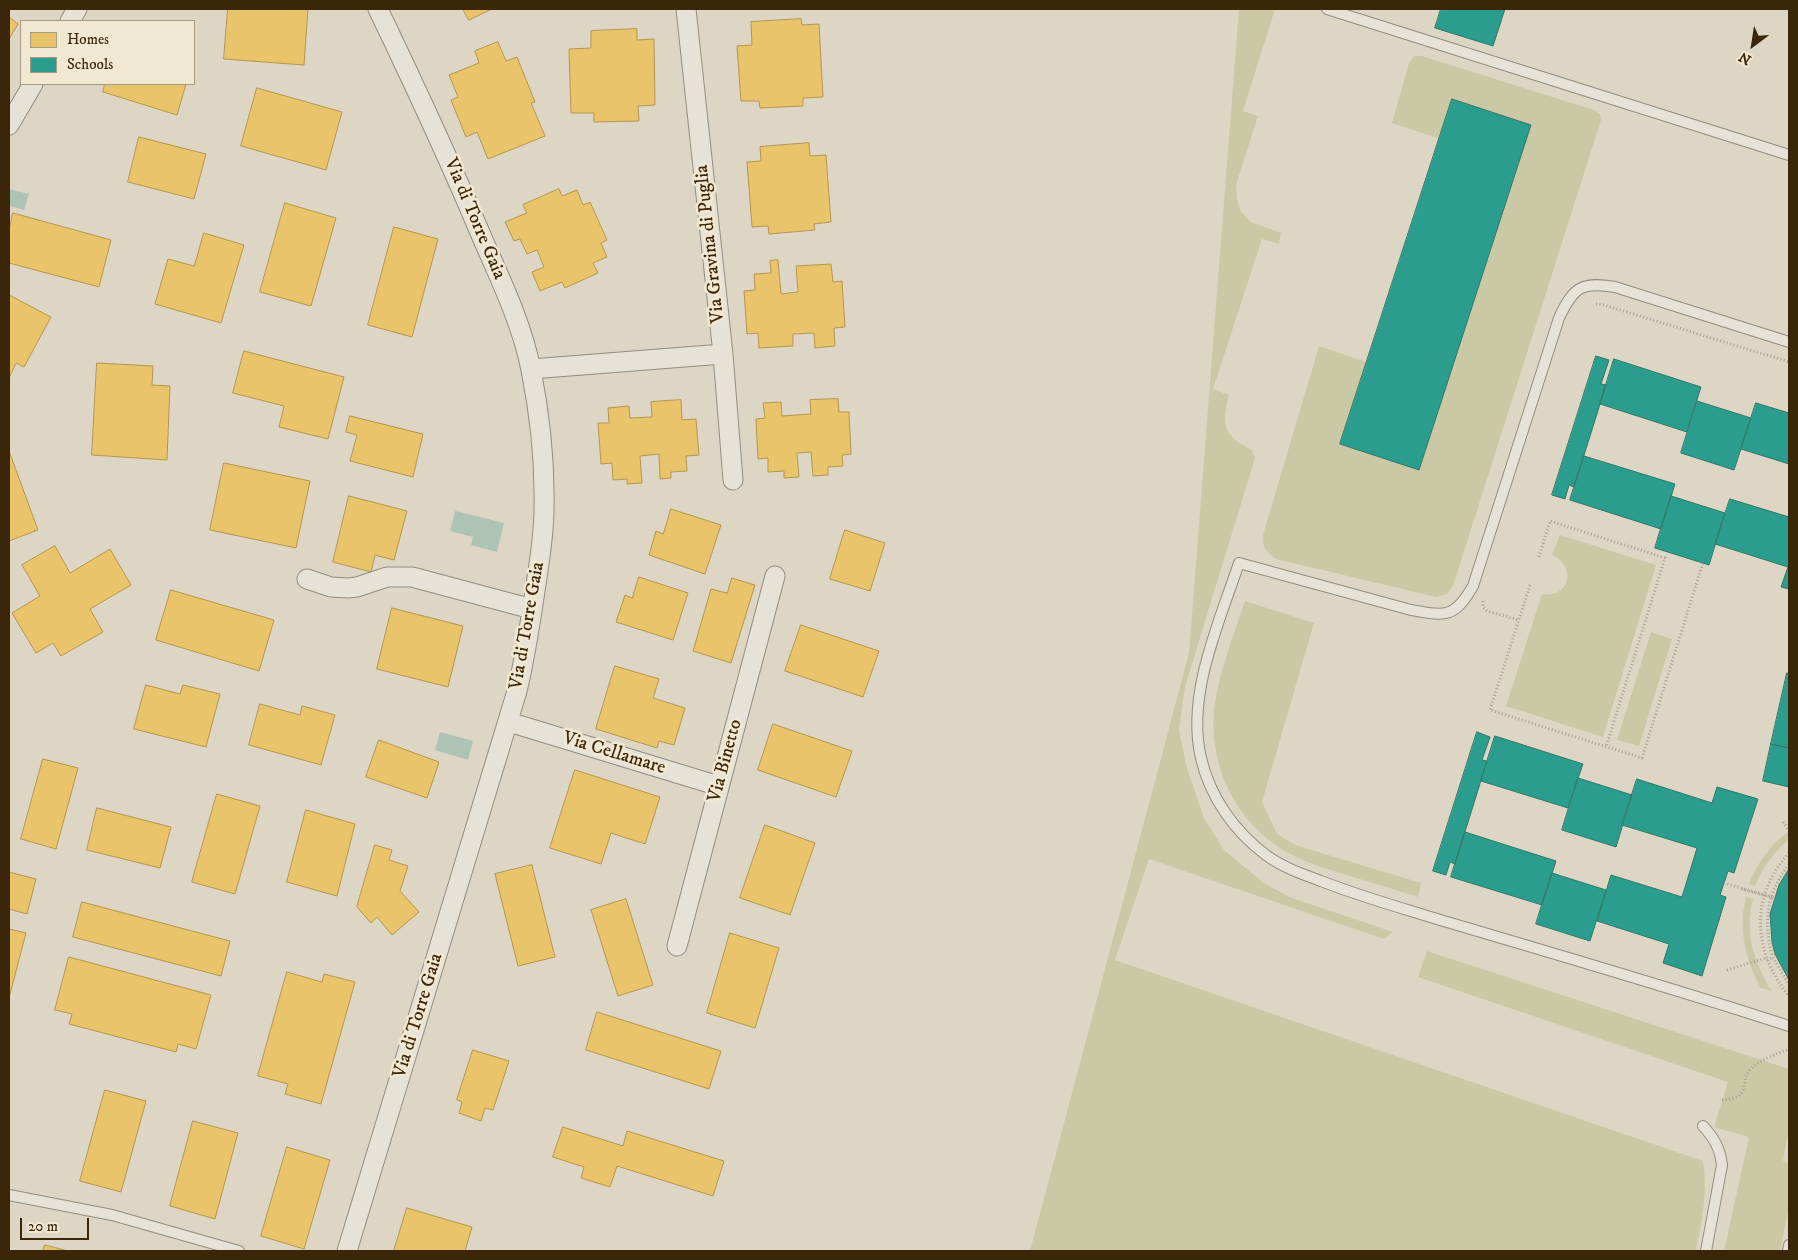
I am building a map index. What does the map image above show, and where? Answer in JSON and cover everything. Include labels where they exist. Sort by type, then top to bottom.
[{"type":"street","points":[[71,20],[77,9]]},
{"type":"street","name":"Via di Torre Gaia","points":[[347,1251],[521,675],[544,529],[544,491],[539,428],[531,369],[522,336],[448,157],[378,9]]},
{"type":"street","name":"Via Gravina di Puglia","points":[[686,9],[723,354],[734,480]]},
{"type":"street","points":[[9,125],[32,85]]},
{"type":"street","points":[[531,369],[723,354]]},
{"type":"street","name":"Via Binetto","points":[[677,946],[775,576]]},
{"type":"street","points":[[306,579],[331,587],[348,588],[388,577],[412,577],[532,609]]},
{"type":"street","name":"Via Cellamare","points":[[508,722],[719,786]]},
{"type":"lane","points":[[1327,9],[1789,155]]},
{"type":"lane","points":[[1789,342],[1614,288],[1595,284],[1578,290],[1567,302],[1559,318],[1473,586],[1465,600],[1453,611],[1432,614],[1239,563],[1210,652],[1202,686],[1197,734],[1207,779],[1223,810],[1244,836],[1265,854],[1300,873],[1389,904],[1789,1026]]},
{"type":"lane","points":[[1703,1126],[1719,1148],[1722,1165],[1706,1251]]},
{"type":"lane","points":[[9,1195],[112,1216],[239,1251]]},
{"type":"lane","points":[[1788,1251],[1789,1245]]},
{"type":"path","points":[[1593,303],[1789,362]]},
{"type":"path","points":[[1539,557],[1550,521],[1665,558],[1606,747]]},
{"type":"path","points":[[1530,584],[1490,710],[1642,758],[1703,563]]},
{"type":"path","points":[[1486,594],[1483,604],[1487,611],[1519,620]]},
{"type":"path","points":[[1783,822],[1789,831]]},
{"type":"path","points":[[1789,853],[1770,880],[1760,913],[1760,926],[1766,959],[1781,986],[1789,996]]},
{"type":"path","points":[[1775,954],[1772,956],[1767,926],[1767,913],[1774,898],[1776,884],[1789,864]]},
{"type":"path","points":[[1724,883],[1774,898]]},
{"type":"path","points":[[1742,889],[1774,898]]},
{"type":"path","points":[[1727,970],[1773,958],[1789,985]]},
{"type":"path","points":[[1722,1100],[1735,1099],[1740,1095],[1744,1090],[1748,1071],[1761,1061],[1789,1049]]},
{"type":"shaded area","points":[[1239,9],[1275,9],[1243,111],[1258,116],[1236,185],[1237,199],[1241,212],[1251,222],[1281,233],[1279,244],[1262,239],[1213,389],[1229,395],[1225,414],[1227,428],[1235,440],[1252,450],[1255,458],[1185,687],[1179,730],[1186,765],[1204,818],[1224,850],[1265,884],[1292,898],[1393,932],[1384,939],[1149,859],[1115,960],[1703,1161],[1705,1195],[1696,1251],[1030,1251],[1189,653]]},
{"type":"shaded area","points":[[1414,56],[1422,56],[1594,110],[1600,114],[1601,120],[1453,586],[1447,594],[1436,597],[1276,559],[1265,549],[1263,543],[1263,535],[1319,346],[1366,362],[1341,444],[1531,125],[1452,99],[1440,139],[1392,123],[1409,63]]},
{"type":"shaded area","points":[[9,189],[29,194],[24,210],[10,206],[9,209]]},
{"type":"shaded area","points":[[455,511],[504,523],[497,552],[471,545],[473,537],[450,531]]},
{"type":"shaded area","points":[[1560,535],[1656,565],[1603,737],[1506,706],[1542,594],[1559,592],[1567,581],[1565,567],[1560,560],[1552,555]]},
{"type":"shaded area","points":[[1245,601],[1314,623],[1262,802],[1277,834],[1295,845],[1421,883],[1418,897],[1319,866],[1292,855],[1273,843],[1257,829],[1231,795],[1217,755],[1214,711],[1222,670]]},
{"type":"shaded area","points":[[1651,632],[1672,639],[1639,746],[1617,740]]},
{"type":"shaded area","points":[[440,732],[473,741],[468,760],[435,750]]},
{"type":"shaded area","points":[[1789,831],[1789,839],[1769,860],[1755,886],[1749,884],[1765,854]]},
{"type":"shaded area","points":[[1746,897],[1753,899],[1750,911],[1752,947],[1760,969],[1772,991],[1761,988],[1747,955],[1743,932]]},
{"type":"shaded area","points":[[1427,951],[1789,1069],[1789,1127],[1783,1161],[1789,1164],[1789,1207],[1780,1251],[1724,1251],[1749,1137],[1714,1127],[1728,1082],[1418,977]]},
{"type":"building: Homes","points":[[228,9],[308,9],[304,65],[224,59]]},
{"type":"building: Homes","points":[[463,9],[492,9],[469,20]]},
{"type":"building: Homes","points":[[9,17],[18,24],[9,39]]},
{"type":"building: Homes","points":[[801,19],[802,25],[819,24],[823,97],[803,98],[803,106],[760,108],[759,101],[741,101],[737,46],[752,45],[751,22]]},
{"type":"building: Homes","points":[[637,29],[637,40],[654,39],[655,105],[638,106],[639,121],[594,122],[594,113],[571,113],[569,49],[591,48],[591,31]]},
{"type":"building: Homes","points":[[498,42],[506,61],[517,57],[535,102],[531,103],[545,136],[488,159],[477,132],[466,137],[451,100],[458,97],[449,75],[479,63],[475,51]]},
{"type":"building: Homes","points":[[105,85],[186,85],[177,115],[103,92]]},
{"type":"building: Homes","points":[[257,88],[342,112],[326,170],[241,146]]},
{"type":"building: Homes","points":[[139,137],[206,154],[194,199],[128,182]]},
{"type":"building: Homes","points":[[809,143],[810,156],[826,155],[831,222],[814,224],[815,230],[769,234],[768,226],[752,227],[747,162],[761,161],[760,147]]},
{"type":"building: Homes","points":[[559,189],[562,196],[577,190],[583,205],[590,202],[607,240],[601,243],[607,257],[593,263],[598,273],[565,288],[562,282],[540,291],[532,272],[544,267],[537,250],[527,254],[520,239],[514,241],[505,222],[527,213],[523,205]]},
{"type":"building: Homes","points":[[285,203],[336,218],[311,306],[260,292]]},
{"type":"building: Homes","points":[[13,213],[111,240],[99,287],[9,263],[9,231]]},
{"type":"building: Homes","points":[[394,227],[438,239],[412,337],[368,325]]},
{"type":"building: Homes","points":[[204,233],[244,245],[221,323],[155,304],[168,259],[194,266]]},
{"type":"building: Homes","points":[[778,260],[781,294],[798,292],[796,266],[831,264],[833,282],[842,281],[845,327],[834,328],[835,346],[815,348],[814,333],[793,334],[793,346],[759,348],[758,333],[747,334],[744,291],[755,290],[754,274],[771,273],[770,261]]},
{"type":"building: Homes","points":[[9,295],[51,317],[24,367],[16,363],[9,378]]},
{"type":"building: Homes","points":[[244,351],[344,377],[328,439],[279,427],[284,406],[233,393]]},
{"type":"building: Homes","points":[[97,363],[153,366],[152,385],[170,386],[167,460],[92,455]]},
{"type":"building: Homes","points":[[838,399],[839,412],[849,412],[851,454],[842,455],[843,466],[828,467],[828,475],[813,476],[811,452],[797,453],[799,477],[784,478],[784,471],[768,472],[768,458],[758,459],[756,419],[765,418],[763,403],[781,402],[782,416],[811,414],[810,400]]},
{"type":"building: Homes","points":[[681,400],[682,420],[696,419],[699,455],[686,456],[687,471],[671,472],[671,478],[660,479],[659,454],[640,456],[642,483],[627,484],[627,479],[613,480],[612,463],[601,464],[598,423],[609,423],[608,408],[629,406],[630,418],[652,417],[651,402]]},
{"type":"building: Homes","points":[[350,416],[423,434],[413,477],[350,461],[357,435],[346,432]]},
{"type":"building: Homes","points":[[9,451],[38,530],[9,541]]},
{"type":"building: Homes","points":[[224,463],[310,481],[296,548],[210,530]]},
{"type":"building: Homes","points":[[349,496],[407,511],[394,560],[375,555],[371,572],[333,562]]},
{"type":"building: Homes","points":[[671,509],[721,525],[705,574],[649,555],[656,531],[663,534]]},
{"type":"building: Homes","points":[[845,530],[885,543],[870,591],[830,579]]},
{"type":"building: Homes","points":[[55,546],[70,573],[110,549],[131,585],[90,609],[103,632],[61,656],[53,643],[36,653],[12,613],[40,596],[22,565]]},
{"type":"building: Homes","points":[[639,577],[688,593],[673,640],[616,622],[625,595],[632,598]]},
{"type":"building: Homes","points":[[732,578],[755,585],[731,663],[693,651],[711,589],[727,593]]},
{"type":"building: Homes","points":[[171,590],[274,620],[259,671],[156,640]]},
{"type":"building: Homes","points":[[392,608],[463,626],[448,687],[377,669]]},
{"type":"building: Homes","points":[[801,625],[879,651],[863,697],[785,671]]},
{"type":"building: Homes","points":[[615,666],[659,679],[653,698],[685,708],[674,745],[659,741],[657,748],[596,729]]},
{"type":"building: Homes","points":[[146,685],[180,694],[183,685],[220,694],[206,747],[134,729]]},
{"type":"building: Homes","points":[[260,704],[300,715],[302,706],[335,715],[321,765],[249,745]]},
{"type":"building: Homes","points":[[773,724],[852,751],[836,797],[758,770]]},
{"type":"building: Homes","points":[[379,740],[439,762],[427,798],[366,777]]},
{"type":"building: Homes","points":[[43,759],[78,768],[56,849],[21,839]]},
{"type":"building: Homes","points":[[575,770],[660,797],[645,844],[611,833],[601,864],[550,848]]},
{"type":"building: Homes","points":[[217,794],[260,806],[235,894],[192,882]]},
{"type":"building: Homes","points":[[97,808],[171,827],[160,868],[87,850]]},
{"type":"building: Homes","points":[[306,810],[355,824],[337,896],[287,882]]},
{"type":"building: Homes","points":[[765,825],[815,843],[790,915],[740,898]]},
{"type":"building: Homes","points":[[375,845],[392,850],[389,860],[408,866],[400,891],[419,912],[392,935],[377,917],[371,923],[357,907]]},
{"type":"building: Homes","points":[[532,865],[555,957],[518,966],[495,874]]},
{"type":"building: Homes","points":[[9,872],[36,879],[27,914],[9,909]]},
{"type":"building: Homes","points":[[626,899],[653,985],[618,996],[591,910]]},
{"type":"building: Homes","points":[[82,902],[230,941],[221,976],[73,937]]},
{"type":"building: Homes","points":[[9,929],[26,933],[9,998]]},
{"type":"building: Homes","points":[[730,933],[779,948],[755,1028],[707,1013]]},
{"type":"building: Homes","points":[[69,957],[211,995],[196,1049],[178,1044],[176,1052],[69,1024],[72,1014],[55,1010]]},
{"type":"building: Homes","points":[[287,972],[322,982],[324,974],[355,982],[321,1104],[285,1094],[288,1084],[258,1076]]},
{"type":"building: Homes","points":[[597,1012],[721,1051],[709,1089],[586,1050]]},
{"type":"building: Homes","points":[[473,1050],[509,1061],[493,1110],[485,1108],[481,1121],[459,1113],[462,1102],[457,1100]]},
{"type":"building: Homes","points":[[105,1090],[146,1101],[121,1192],[80,1181]]},
{"type":"building: Homes","points":[[193,1121],[238,1133],[215,1219],[170,1206]]},
{"type":"building: Homes","points":[[563,1127],[623,1146],[627,1131],[724,1161],[713,1196],[617,1166],[610,1187],[581,1178],[584,1167],[553,1157]]},
{"type":"building: Homes","points":[[287,1147],[330,1160],[304,1249],[261,1236]]},
{"type":"building: Homes","points":[[407,1208],[472,1227],[465,1251],[394,1251]]},
{"type":"building: Homes","points":[[45,1245],[68,1251],[43,1251]]},
{"type":"building: Schools","points":[[1441,9],[1505,9],[1493,46],[1435,28]]},
{"type":"building: Schools","points":[[1452,99],[1531,125],[1419,470],[1340,444]]},
{"type":"building: Schools","points":[[1596,356],[1609,360],[1601,384],[1606,385],[1574,487],[1569,485],[1565,499],[1552,495]]},
{"type":"building: Schools","points":[[1614,359],[1701,387],[1687,432],[1600,404]]},
{"type":"building: Schools","points":[[1697,401],[1751,418],[1734,470],[1681,453]]},
{"type":"building: Schools","points":[[1756,403],[1789,413],[1789,464],[1741,449]]},
{"type":"building: Schools","points":[[1584,456],[1675,484],[1661,529],[1570,500]]},
{"type":"building: Schools","points":[[1671,496],[1725,513],[1709,565],[1655,548]]},
{"type":"building: Schools","points":[[1730,499],[1789,517],[1789,589],[1781,587],[1788,567],[1715,544]]},
{"type":"building: Schools","points":[[1787,673],[1789,674],[1789,748],[1771,744]]},
{"type":"building: Schools","points":[[1477,732],[1490,737],[1482,760],[1487,761],[1455,864],[1450,862],[1446,875],[1433,871]]},
{"type":"building: Schools","points":[[1495,736],[1583,764],[1568,808],[1481,781]]},
{"type":"building: Schools","points":[[1771,744],[1789,748],[1789,787],[1763,781]]},
{"type":"building: Schools","points":[[1578,778],[1632,795],[1616,847],[1562,830]]},
{"type":"building: Schools","points":[[1637,779],[1712,803],[1717,787],[1758,799],[1734,873],[1728,871],[1720,895],[1726,897],[1702,976],[1663,963],[1669,944],[1597,921],[1611,875],[1682,897],[1697,848],[1622,825]]},
{"type":"building: Schools","points":[[1465,832],[1556,861],[1542,905],[1451,877]]},
{"type":"building: Schools","points":[[1789,869],[1789,980],[1775,954],[1770,914],[1779,885]]},
{"type":"building: Schools","points":[[1552,873],[1606,890],[1590,941],[1536,924]]}]
